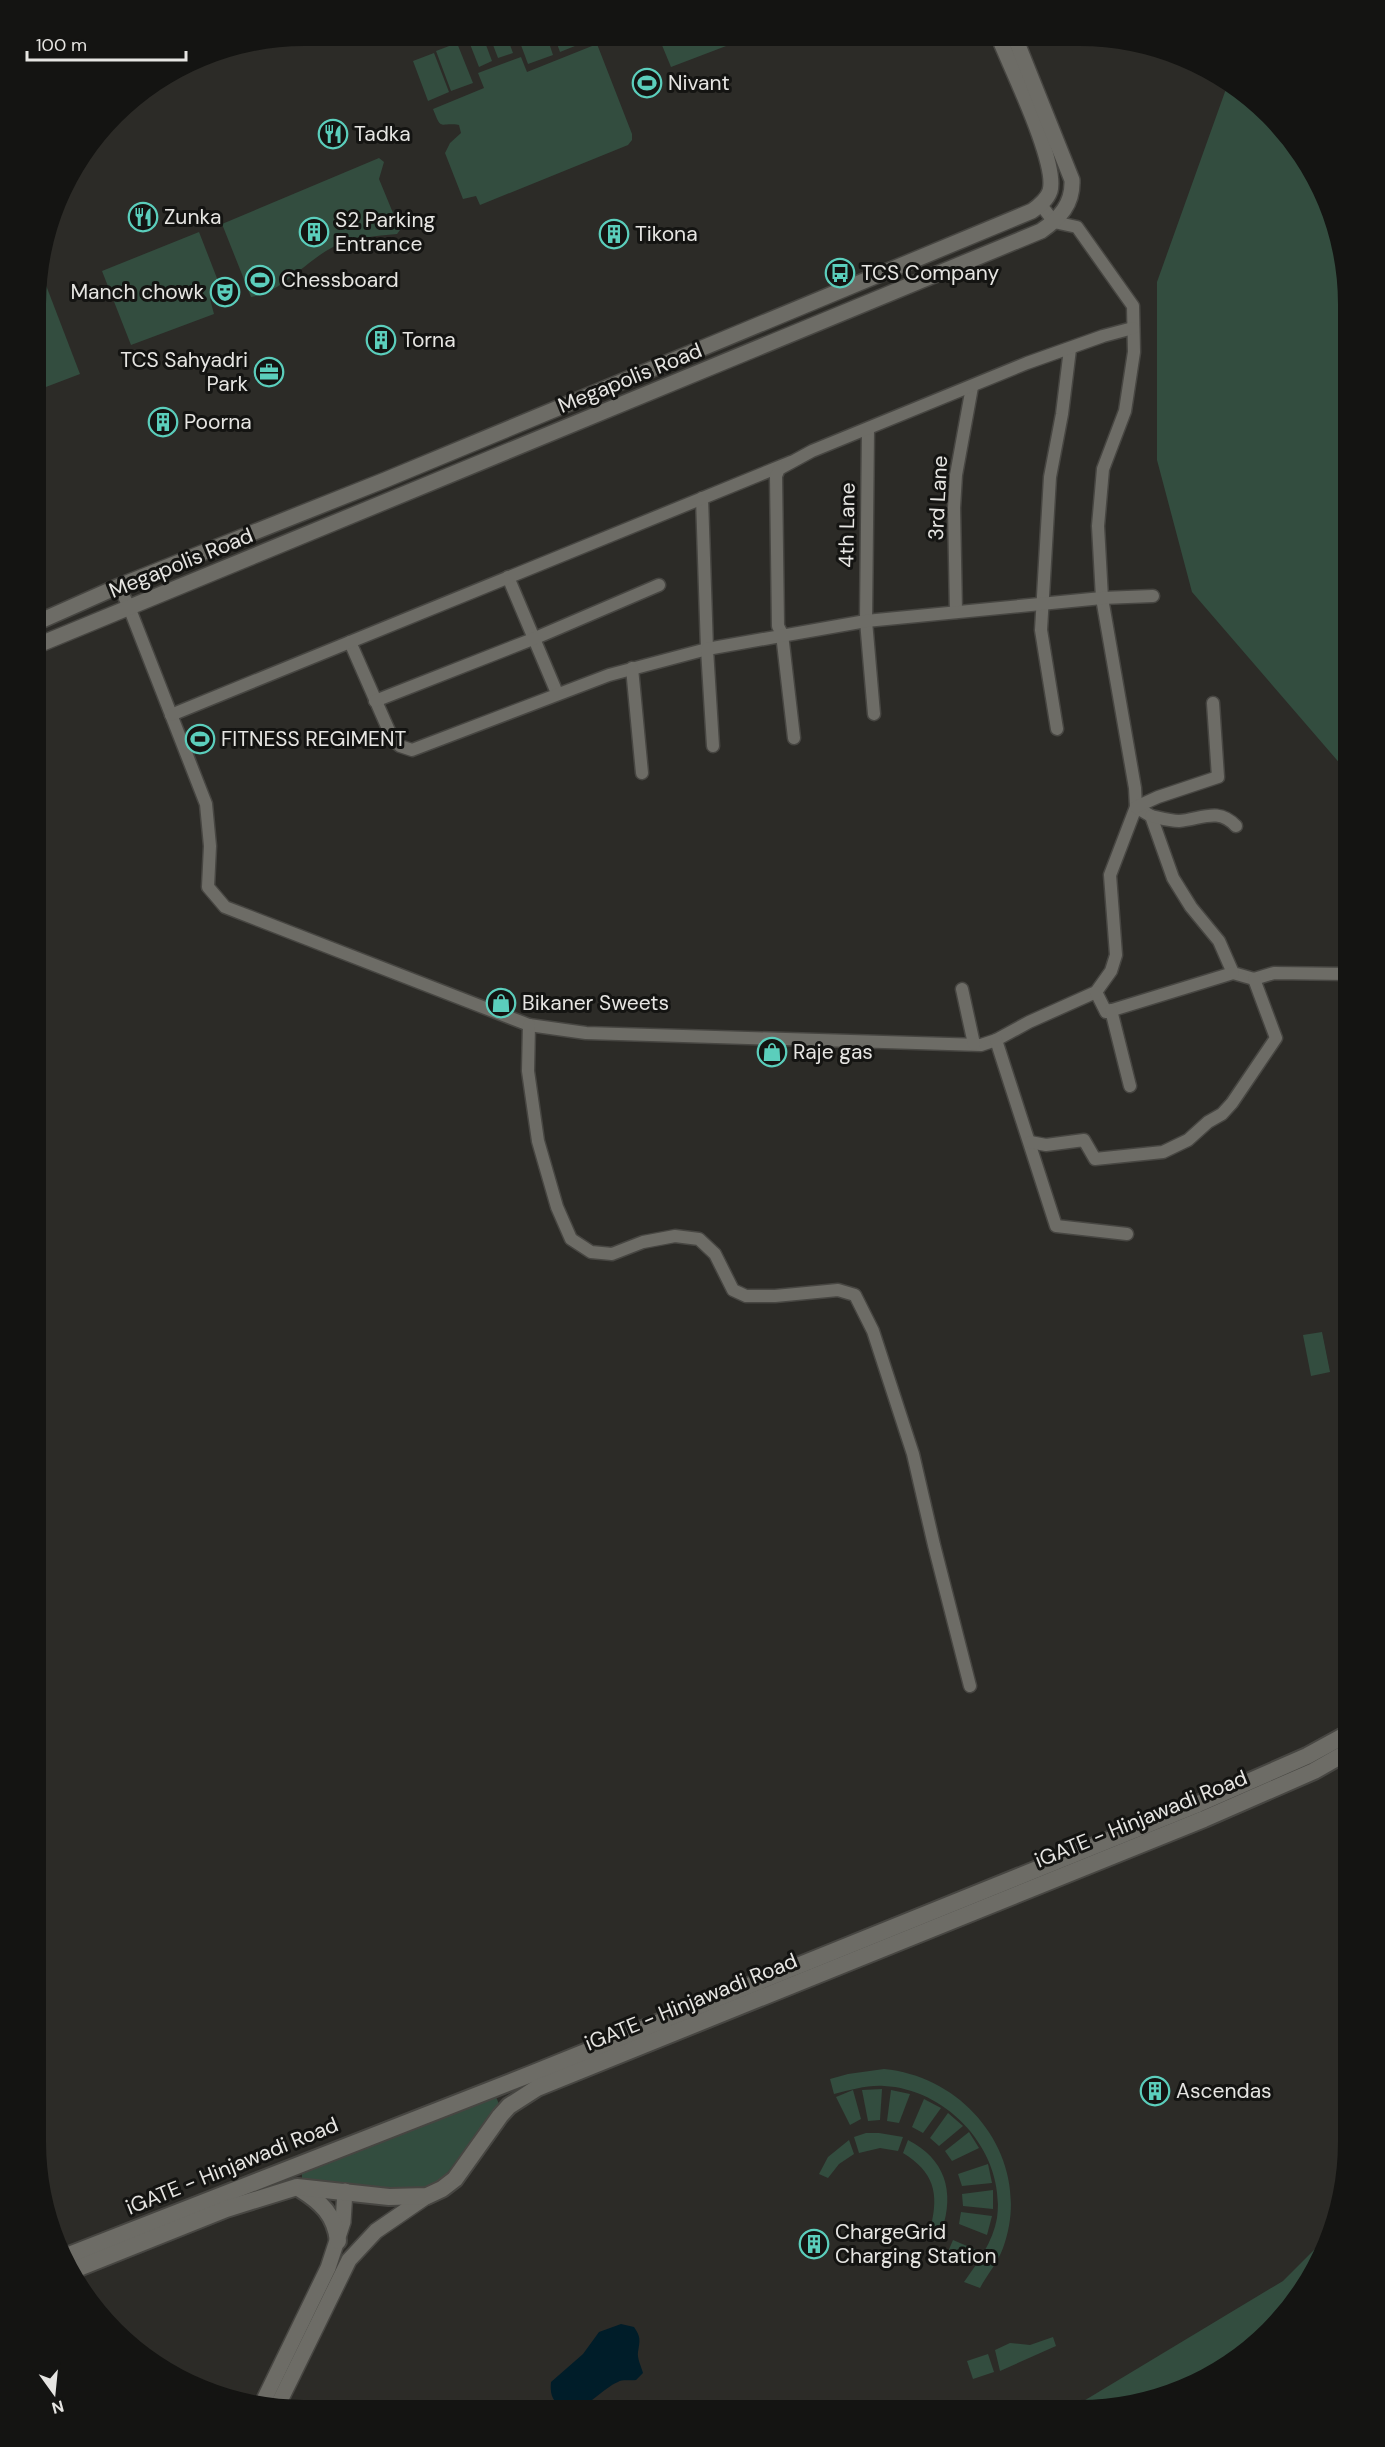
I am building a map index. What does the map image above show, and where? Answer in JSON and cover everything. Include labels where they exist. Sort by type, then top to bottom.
[{"type":"main road","name":"iGATE - Hinjawadi Road","points":[[72,2254],[501,2085],[1198,1804],[1307,1756],[1338,1739]]},
{"type":"main road","name":"iGATE - Hinjawadi Road","points":[[79,2268],[226,2209],[297,2187],[411,2198],[428,2196],[455,2179],[509,2106],[537,2088],[1204,1819],[1314,1771],[1338,1757]]},
{"type":"main road","points":[[501,2085],[509,2106]]},
{"type":"main road","points":[[297,2187],[319,2201],[326,2210],[336,2227],[338,2241]]},
{"type":"street","points":[[119,586],[206,804],[210,846],[208,887],[225,907],[530,1025],[586,1033],[974,1044],[996,1040],[1029,1022],[1096,992],[1111,971],[1116,955],[1110,875],[1136,807],[1135,788],[1101,598],[1098,526],[1103,469],[1125,411],[1134,352],[1133,306],[1077,227],[1053,222],[1041,205],[1050,191],[1051,173],[1040,139],[1002,46]]},
{"type":"street","name":"Megapolis Road","points":[[46,642],[1041,231],[1066,209],[1070,199],[1072,180],[1018,46]]},
{"type":"street","name":"Megapolis Road","points":[[46,618],[119,586],[407,471],[953,245],[1041,205]]},
{"type":"street","points":[[171,715],[972,387],[1070,349],[1133,328]]},
{"type":"street","points":[[1057,729],[1041,630],[1050,477],[1062,414],[1070,349]]},
{"type":"street","name":"3rd Lane","points":[[956,612],[954,508],[956,475],[972,387]]},
{"type":"street","name":"4th Lane","points":[[868,429],[866,621],[873,714]]},
{"type":"street","points":[[791,462],[779,469],[776,476],[778,626],[782,634],[794,738]]},
{"type":"street","points":[[702,498],[713,746]]},
{"type":"street","points":[[508,577],[532,639],[557,693]]},
{"type":"street","points":[[375,701],[532,639],[659,585]]},
{"type":"street","points":[[350,642],[393,740],[400,746],[412,750],[557,693],[632,668],[707,649],[866,621],[1101,598],[1153,596]]},
{"type":"street","points":[[632,668],[642,773]]},
{"type":"street","points":[[1136,807],[1158,797],[1218,777],[1213,703]]},
{"type":"street","points":[[1136,807],[1151,816],[1176,821],[1220,814],[1236,826]]},
{"type":"street","points":[[1151,816],[1173,878],[1191,907],[1219,941],[1233,973]]},
{"type":"street","points":[[1096,992],[1106,1012],[1233,973],[1254,979],[1274,973],[1338,974]]},
{"type":"street","points":[[1030,1142],[1046,1145],[1084,1140],[1095,1159],[1163,1152],[1188,1140],[1208,1122],[1222,1114],[1232,1103],[1276,1038],[1254,979]]},
{"type":"street","points":[[962,989],[974,1044]]},
{"type":"street","points":[[1111,1011],[1130,1086]]},
{"type":"street","points":[[530,1025],[528,1071],[538,1141],[557,1207],[571,1239],[591,1252],[612,1254],[643,1242],[675,1236],[699,1239],[715,1254],[733,1290],[746,1296],[775,1296],[838,1290],[855,1295],[873,1331],[913,1454],[970,1686]]},
{"type":"street","points":[[996,1040],[1056,1226],[1127,1234]]},
{"type":"street","points":[[265,2397],[328,2268],[338,2241],[345,2209],[345,2191]]},
{"type":"street","points":[[281,2399],[349,2260],[376,2231],[428,2196]]},
{"type":"green space","points":[[449,46],[458,46],[473,83],[451,91],[436,51]]},
{"type":"green space","points":[[471,46],[486,46],[492,61],[479,67]]},
{"type":"green space","points":[[493,46],[510,46],[513,53],[498,58]]},
{"type":"green space","points":[[521,46],[550,46],[553,55],[528,64]]},
{"type":"green space","points":[[558,46],[575,46],[560,52]]},
{"type":"green space","points":[[592,46],[598,46],[632,134],[632,140],[628,145],[480,205],[476,196],[463,199],[445,153],[450,143],[461,133],[459,125],[440,123],[433,109],[484,88],[478,73],[521,57],[527,72]]},
{"type":"green space","points":[[662,46],[726,46],[671,67]]},
{"type":"green space","points":[[434,53],[449,92],[428,101],[413,61]]},
{"type":"green space","points":[[1225,91],[1263,122],[1295,161],[1319,206],[1334,254],[1338,288],[1338,761],[1192,592],[1157,460],[1157,282]]},
{"type":"green space","points":[[379,158],[384,162],[379,179],[400,230],[397,234],[356,239],[333,247],[274,289],[251,297],[222,224]]},
{"type":"green space","points":[[199,232],[220,286],[217,293],[210,299],[214,314],[131,345],[102,271]]},
{"type":"green space","points":[[47,288],[80,374],[46,387]]},
{"type":"green space","points":[[1322,1332],[1330,1372],[1311,1376],[1303,1335]]},
{"type":"green space","points":[[884,2069],[915,2076],[943,2088],[968,2107],[987,2130],[1002,2156],[1010,2185],[1010,2216],[1001,2253],[980,2288],[964,2282],[984,2251],[995,2227],[997,2194],[992,2170],[982,2148],[968,2128],[930,2099],[908,2090],[884,2086],[865,2087],[834,2094],[830,2079]]},
{"type":"green space","points":[[882,2089],[880,2120],[868,2121],[862,2090]]},
{"type":"green space","points":[[853,2090],[861,2119],[850,2125],[836,2097]]},
{"type":"green space","points":[[891,2090],[910,2094],[899,2123],[887,2121]]},
{"type":"green space","points":[[490,2097],[496,2097],[499,2104],[448,2172],[435,2185],[389,2192],[339,2182],[302,2180],[302,2172]]},
{"type":"green space","points":[[924,2099],[941,2108],[923,2133],[912,2127]]},
{"type":"green space","points":[[948,2113],[963,2126],[939,2146],[930,2138]]},
{"type":"green space","points":[[969,2132],[979,2148],[952,2161],[945,2151]]},
{"type":"green space","points":[[866,2133],[903,2137],[898,2151],[880,2148],[859,2153],[854,2137]]},
{"type":"green space","points":[[849,2140],[854,2154],[839,2164],[828,2178],[819,2174],[828,2157]]},
{"type":"green space","points":[[908,2140],[931,2157],[944,2178],[947,2202],[942,2230],[931,2226],[934,2193],[928,2176],[922,2168],[903,2153]]},
{"type":"green space","points":[[988,2164],[992,2183],[962,2186],[958,2174]]},
{"type":"green space","points":[[993,2190],[993,2209],[963,2206],[962,2194]]},
{"type":"green space","points":[[961,2212],[992,2216],[987,2235],[959,2224]]},
{"type":"green space","points":[[953,2240],[981,2252],[975,2265],[947,2254]]},
{"type":"green space","points":[[1316,2248],[1295,2286],[1285,2299],[1263,2325],[1224,2357],[1179,2381],[1147,2392],[1131,2396],[1085,2400],[1283,2281]]},
{"type":"green space","points":[[1053,2337],[1056,2346],[1000,2371],[995,2350],[1010,2343],[1030,2345]]},
{"type":"green space","points":[[988,2354],[994,2372],[973,2379],[967,2361]]},
{"type":"water","points":[[621,2324],[634,2327],[639,2336],[638,2357],[643,2373],[636,2380],[622,2381],[611,2386],[592,2400],[554,2400],[551,2382],[583,2354],[599,2332]]},
{"type":"place","name":"Nivant","points":[[647,83]]},
{"type":"place","name":"Tadka","points":[[333,134]]},
{"type":"place","name":"Zunka","points":[[143,217]]},
{"type":"place","name":"S2 Parking Entrance","points":[[314,232]]},
{"type":"place","name":"Tikona","points":[[614,234]]},
{"type":"place","name":"TCS Company","points":[[840,273]]},
{"type":"place","name":"Chessboard","points":[[260,280]]},
{"type":"place","name":"Manch chowk","points":[[225,292]]},
{"type":"place","name":"Torna","points":[[381,340]]},
{"type":"place","name":"TCS Sahyadri Park","points":[[269,372]]},
{"type":"place","name":"Poorna","points":[[163,422]]},
{"type":"place","name":"FITNESS REGIMENT","points":[[200,739]]},
{"type":"place","name":"Bikaner Sweets","points":[[501,1003]]},
{"type":"place","name":"Raje gas","points":[[772,1052]]},
{"type":"place","name":"Ascendas","points":[[1155,2091]]},
{"type":"place","name":"ChargeGrid Charging Station","points":[[814,2244]]}]
